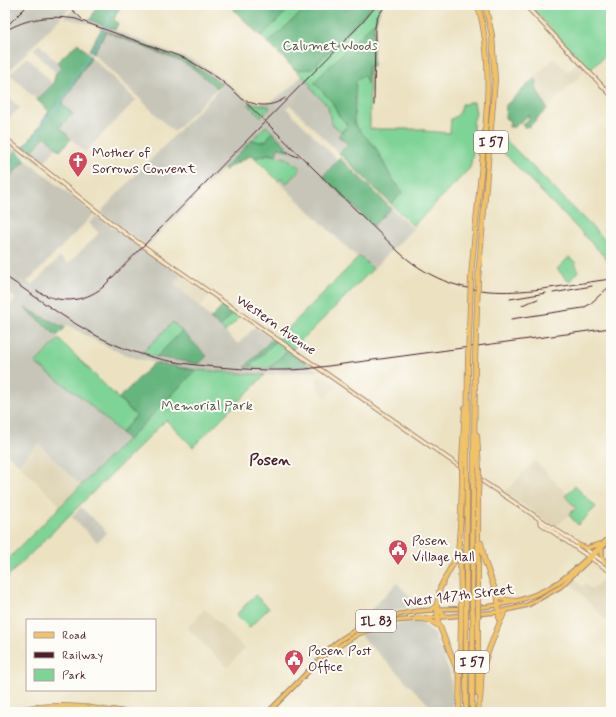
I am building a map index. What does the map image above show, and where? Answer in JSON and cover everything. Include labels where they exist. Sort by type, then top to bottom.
[{"type":"highway","name":"I 57","points":[[472,712],[469,705],[466,620],[464,484],[471,278],[489,76],[487,49],[478,5]]},
{"type":"highway","name":"I 57","points":[[466,712],[469,705],[475,619],[472,601],[475,362],[478,280],[495,80],[492,35],[485,5]]},
{"type":"highway","points":[[474,416],[479,470],[478,600],[475,619],[478,707]]},
{"type":"highway","points":[[459,675],[439,626],[438,607],[440,588],[458,554],[464,484]]},
{"type":"highway","points":[[459,712],[461,514]]},
{"type":"highway","points":[[479,532],[483,556],[497,593],[499,605],[498,624]]},
{"type":"highway","points":[[497,593],[506,600],[516,601]]},
{"type":"highway","points":[[431,610],[438,607]]},
{"type":"highway","points":[[438,607],[445,616]]},
{"type":"highway","points":[[478,707],[483,668],[498,624],[502,615],[506,611]]},
{"type":"highway","points":[[416,618],[429,620],[439,626]]},
{"type":"highway","points":[[5,712],[36,707],[62,706],[124,712]]},
{"type":"highway","points":[[24,712],[52,710],[90,712]]},
{"type":"highway","points":[[108,710],[115,712]]},
{"type":"main road","points":[[525,5],[611,95]]},
{"type":"main road","name":"Western Avenue","points":[[5,138],[119,229],[460,467],[540,520],[543,520],[611,567]]},
{"type":"main road","name":"Western Avenue","points":[[540,520],[540,523],[611,572]]},
{"type":"main road","name":"West 147th Street","points":[[606,543],[611,536]]},
{"type":"main road","name":"West 147th Street","points":[[268,712],[324,656],[346,640],[370,628],[394,621],[438,616],[499,612],[528,605],[552,593],[611,539]]},
{"type":"main road","points":[[578,545],[592,548],[606,543]]},
{"type":"main road","points":[[606,543],[601,554],[606,563]]},
{"type":"main road","name":"West 147th Street","points":[[438,607],[499,605],[535,595],[554,585],[590,558]]},
{"type":"main road","name":"West 147th Street","points":[[324,656],[328,649],[345,637],[376,621],[401,613],[431,610]]},
{"type":"shaded area","points":[[5,5],[73,5],[5,75]]},
{"type":"shaded area","points":[[72,10],[84,18],[197,62],[225,81],[222,84],[199,67],[177,56],[91,24],[64,18]]},
{"type":"shaded area","points":[[106,32],[182,62],[193,68],[217,88],[174,132],[93,53]]},
{"type":"shaded area","points":[[39,44],[62,67],[56,73],[33,50]]},
{"type":"shaded area","points":[[27,57],[53,84],[37,100],[10,74]]},
{"type":"shaded area","points":[[91,57],[136,100],[85,152],[59,127],[73,114],[62,104]]},
{"type":"shaded area","points":[[554,58],[568,72],[577,63],[584,72],[545,110],[524,88]]},
{"type":"shaded area","points":[[301,76],[311,85],[310,88],[328,106],[331,123],[341,132],[339,136],[348,144],[339,153],[290,105],[286,108],[338,160],[323,176],[373,226],[391,207],[413,229],[373,269],[361,256],[358,258],[278,181],[281,178],[287,183],[301,168],[294,162],[276,155],[278,148],[292,151],[266,126],[147,246],[102,214],[103,209],[226,82],[246,99],[254,102],[271,102],[291,87]]},
{"type":"shaded area","points":[[5,93],[20,108],[6,121],[5,120]]},
{"type":"shaded area","points":[[45,136],[57,148],[41,165],[29,155]]},
{"type":"shaded area","points":[[5,141],[16,150],[5,161]]},
{"type":"shaded area","points":[[26,160],[94,214],[27,282],[32,285],[60,257],[68,264],[99,233],[89,223],[95,217],[98,217],[181,275],[174,283],[238,344],[255,327],[272,339],[246,367],[269,368],[311,366],[319,371],[265,375],[180,369],[138,359],[121,353],[68,325],[65,328],[27,309],[59,339],[35,363],[81,397],[128,440],[81,486],[38,444],[18,464],[5,452],[5,439],[8,436],[5,433],[5,310],[16,299],[5,289],[5,182]],"holes":[[[173,322],[207,356],[198,364],[179,362],[143,352]]]},
{"type":"shaded area","points":[[181,275],[210,296],[199,308],[173,283]]},
{"type":"shaded area","points":[[327,377],[338,385],[326,397],[318,390],[317,378]]},
{"type":"shaded area","points":[[37,444],[81,486],[61,506],[18,464]]},
{"type":"shaded area","points":[[535,461],[567,494],[565,496],[576,508],[556,527],[504,493]]},
{"type":"shaded area","points":[[81,507],[107,532],[97,542],[72,517]]},
{"type":"shaded area","points":[[608,574],[611,574],[611,616],[606,620],[570,583],[574,578],[582,586],[585,583],[592,590]]},
{"type":"shaded area","points":[[397,583],[418,605],[384,613],[360,625],[358,623]]},
{"type":"shaded area","points":[[205,609],[245,649],[227,667],[187,628]]},
{"type":"shaded area","points":[[420,621],[434,634],[450,674],[454,711],[434,710],[360,635],[373,629]]},
{"type":"green space","points":[[98,5],[121,5],[114,19],[118,23],[115,30],[90,20]]},
{"type":"green space","name":"Calumet Woods","points":[[229,5],[381,5],[373,35],[371,51],[370,129],[424,129],[424,131],[450,133],[451,119],[456,117],[459,113],[462,104],[474,102],[476,114],[473,122],[473,153],[470,168],[413,226],[391,204],[403,192],[391,177],[375,147],[339,116],[348,125],[341,132],[331,123],[328,106],[310,88],[311,85]]},
{"type":"green space","points":[[229,5],[293,5],[263,35],[259,35]]},
{"type":"green space","name":"Calumet Woods","points":[[309,5],[345,5],[343,9],[345,11],[349,5],[373,5],[312,69],[299,70],[294,69],[268,43]]},
{"type":"green space","points":[[528,5],[611,5],[611,50],[590,70]]},
{"type":"green space","points":[[374,22],[373,66],[368,66],[367,84],[365,77],[362,76],[356,80],[354,121],[355,125],[375,147],[391,177],[403,192],[391,204],[339,153],[348,144],[338,136],[348,125],[339,116],[332,102],[314,82]]},
{"type":"green space","points":[[102,29],[189,62],[222,84],[217,88],[193,68],[182,62],[106,32],[93,53],[89,50]]},
{"type":"green space","points":[[78,43],[91,57],[62,104],[73,114],[60,127],[71,139],[60,151],[45,136],[29,155],[22,149],[40,126],[49,111],[37,100],[53,84],[56,73],[62,67],[57,62]]},
{"type":"green space","points":[[534,79],[537,81],[536,88],[547,109],[530,126],[524,127],[522,125],[529,119],[529,115],[514,127],[509,127],[510,121],[505,118],[506,105]]},
{"type":"green space","points":[[250,103],[269,106],[270,108],[261,117],[249,105]]},
{"type":"green space","points":[[266,126],[272,132],[266,141],[260,142],[252,140]]},
{"type":"green space","points":[[272,132],[292,151],[278,148],[276,155],[268,154],[255,158],[252,155],[229,167],[225,171],[223,169],[252,140],[260,142],[266,141]]},
{"type":"green space","points":[[503,137],[611,246],[611,263],[502,151]]},
{"type":"green space","points":[[16,150],[26,160],[5,182],[5,161]]},
{"type":"green space","points":[[268,154],[286,158],[301,168],[287,183],[281,178],[278,181],[255,158]]},
{"type":"green space","points":[[340,158],[391,208],[373,226],[323,176]]},
{"type":"green space","points":[[360,256],[373,269],[292,350],[288,350],[269,368],[250,367]]},
{"type":"green space","points":[[569,257],[575,262],[578,271],[569,282],[557,269]]},
{"type":"green space","points":[[224,305],[234,312],[220,327],[210,319]]},
{"type":"green space","points":[[25,308],[65,328],[57,336]]},
{"type":"green space","points":[[234,312],[240,317],[225,332],[220,327]]},
{"type":"green space","points":[[173,322],[182,331],[156,357],[142,353]]},
{"type":"green space","points":[[182,331],[207,356],[199,364],[156,357]]},
{"type":"green space","points":[[59,339],[136,416],[121,433],[81,397],[35,363]]},
{"type":"green space","points":[[272,339],[276,341],[250,367],[245,367]]},
{"type":"green space","points":[[289,350],[311,366],[269,368]]},
{"type":"green space","points":[[154,363],[196,370],[128,440],[121,433],[136,416],[119,398]]},
{"type":"green space","name":"Memorial Park","points":[[196,370],[265,375],[193,447],[166,420],[5,579],[5,562]]},
{"type":"green space","points":[[575,486],[596,507],[578,525],[569,515],[576,508],[565,496]]},
{"type":"green space","points":[[255,595],[269,608],[249,628],[236,615]]},
{"type":"waterway","points":[[90,52],[99,39],[115,5]]},
{"type":"waterway","points":[[25,152],[40,132],[46,118],[58,106],[71,86],[73,78],[89,54]]},
{"type":"waterway","points":[[5,173],[22,155]]},
{"type":"railway","points":[[5,28],[28,5]]},
{"type":"railway","points":[[67,5],[82,19]]},
{"type":"railway","points":[[37,291],[54,298],[71,300],[87,296],[103,287],[362,23],[377,5]]},
{"type":"railway","points":[[374,105],[375,27],[377,17],[386,5]]},
{"type":"railway","points":[[5,31],[31,20],[57,17],[76,19],[187,59],[218,78],[235,92],[400,253],[425,271],[450,283],[475,289],[501,292],[554,287],[611,279]]},
{"type":"railway","points":[[246,100],[251,103],[266,105],[276,103],[285,98]]},
{"type":"railway","points":[[283,151],[298,157]]},
{"type":"railway","points":[[5,276],[51,308],[115,345],[163,360],[214,367],[268,370],[306,369],[611,328]]},
{"type":"railway","points":[[511,319],[583,308],[590,304],[611,285]]},
{"type":"railway","points":[[553,293],[592,286]]},
{"type":"railway","points":[[510,299],[546,293]]},
{"type":"railway","points":[[522,305],[538,299]]},
{"type":"place","name":"Mother of Sorrows Convent","points":[[78,178]]},
{"type":"place","name":"Posen Village Hall","points":[[398,566]]},
{"type":"place","name":"Posen Post Office","points":[[294,676]]},
{"type":"district","name":"Posen","points":[[270,460]]}]
